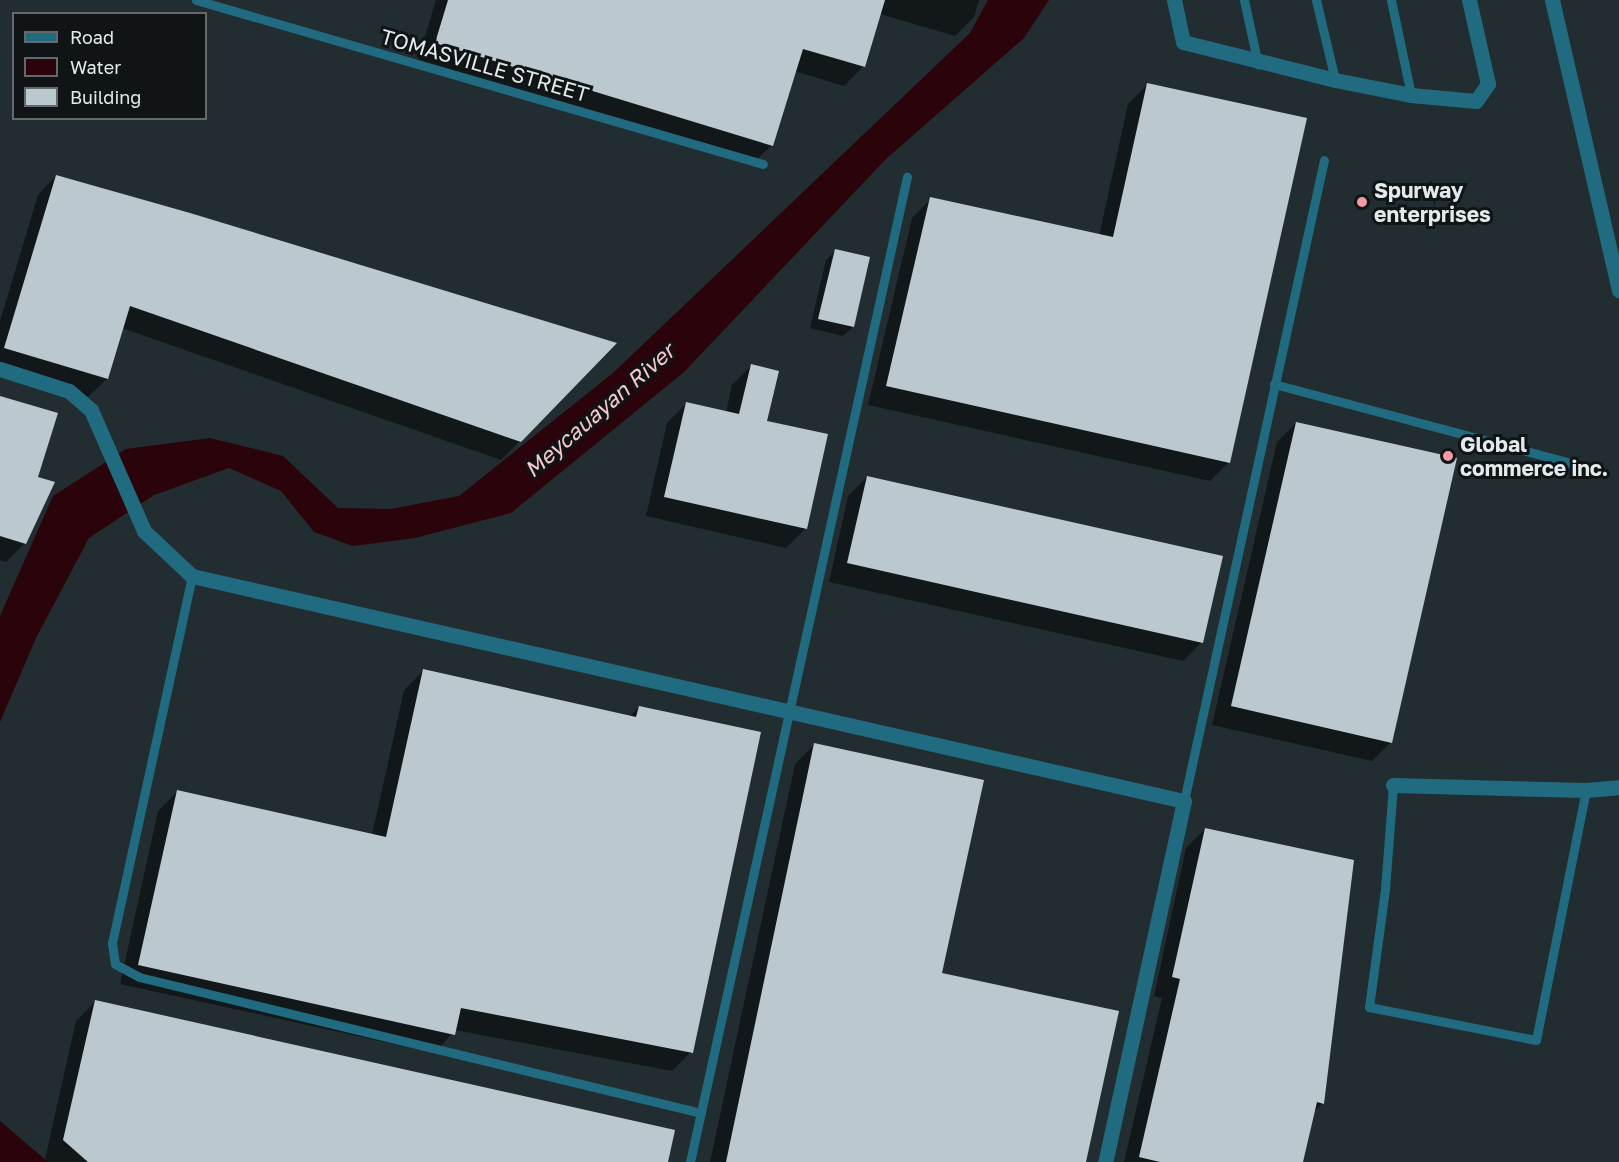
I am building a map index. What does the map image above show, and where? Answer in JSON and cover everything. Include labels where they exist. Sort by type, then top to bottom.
[{"type":"street","points":[[1174,0],[1184,42],[1258,64],[1335,80],[1412,95],[1476,101],[1488,84],[1469,0]]},
{"type":"street","points":[[1552,0],[1619,290]]},
{"type":"street","points":[[0,369],[69,391],[90,410],[144,531],[192,576],[1184,801],[1106,1162]]},
{"type":"street","points":[[1393,784],[1586,790],[1619,787]]},
{"type":"lane","name":"TOMASVILLE STREET","points":[[196,0],[763,164]]},
{"type":"lane","points":[[1244,0],[1258,64]]},
{"type":"lane","points":[[1316,0],[1335,80]]},
{"type":"lane","points":[[1391,0],[1412,95]]},
{"type":"lane","points":[[1184,801],[1324,160]]},
{"type":"lane","points":[[690,1162],[907,177]]},
{"type":"lane","points":[[1274,384],[1585,467]]},
{"type":"lane","points":[[192,576],[112,943],[115,964],[139,977],[701,1113]]},
{"type":"lane","points":[[1393,784],[1385,889],[1369,1007],[1536,1040],[1586,790]]},
{"type":"water","name":"Meycauayan River","points":[[988,0],[1049,0],[1024,38],[886,159],[684,372],[511,513],[415,538],[353,546],[314,532],[281,491],[229,468],[154,495],[89,538],[36,638],[0,722],[0,616],[53,496],[126,449],[210,438],[283,456],[338,508],[391,509],[459,496],[613,373],[970,33]]},
{"type":"water","points":[[0,1121],[48,1162],[0,1162]]},
{"type":"building","points":[[448,0],[885,0],[865,67],[803,49],[773,146],[435,43]]},
{"type":"building","points":[[1147,83],[1307,118],[1230,463],[886,386],[930,197],[1113,237]]},
{"type":"building","points":[[56,175],[190,213],[617,343],[521,442],[130,306],[108,379],[4,348]]},
{"type":"building","points":[[835,249],[870,257],[854,327],[818,319]]},
{"type":"building","points":[[751,364],[779,371],[767,421],[828,434],[807,529],[664,497],[686,402],[739,414]]},
{"type":"building","points":[[0,396],[58,413],[38,477],[55,482],[26,544],[0,536]]},
{"type":"building","points":[[1296,422],[1457,458],[1392,743],[1231,706]]},
{"type":"building","points":[[867,476],[1223,556],[1203,643],[847,563]]},
{"type":"building","points":[[423,669],[636,717],[639,706],[761,732],[693,1053],[461,1008],[455,1035],[138,965],[177,790],[386,837]]},
{"type":"building","points":[[814,743],[984,780],[942,973],[1119,1011],[1086,1162],[726,1162]]},
{"type":"building","points":[[1205,828],[1354,860],[1324,1104],[1317,1102],[1303,1162],[1160,1162],[1139,1157],[1180,979],[1172,977]]},
{"type":"building","points":[[95,1000],[675,1130],[668,1162],[88,1162],[63,1140]]},
{"type":"place","name":"Spurway enterprises","points":[[1362,202]]},
{"type":"place","name":"Global commerce inc.","points":[[1448,456]]}]
